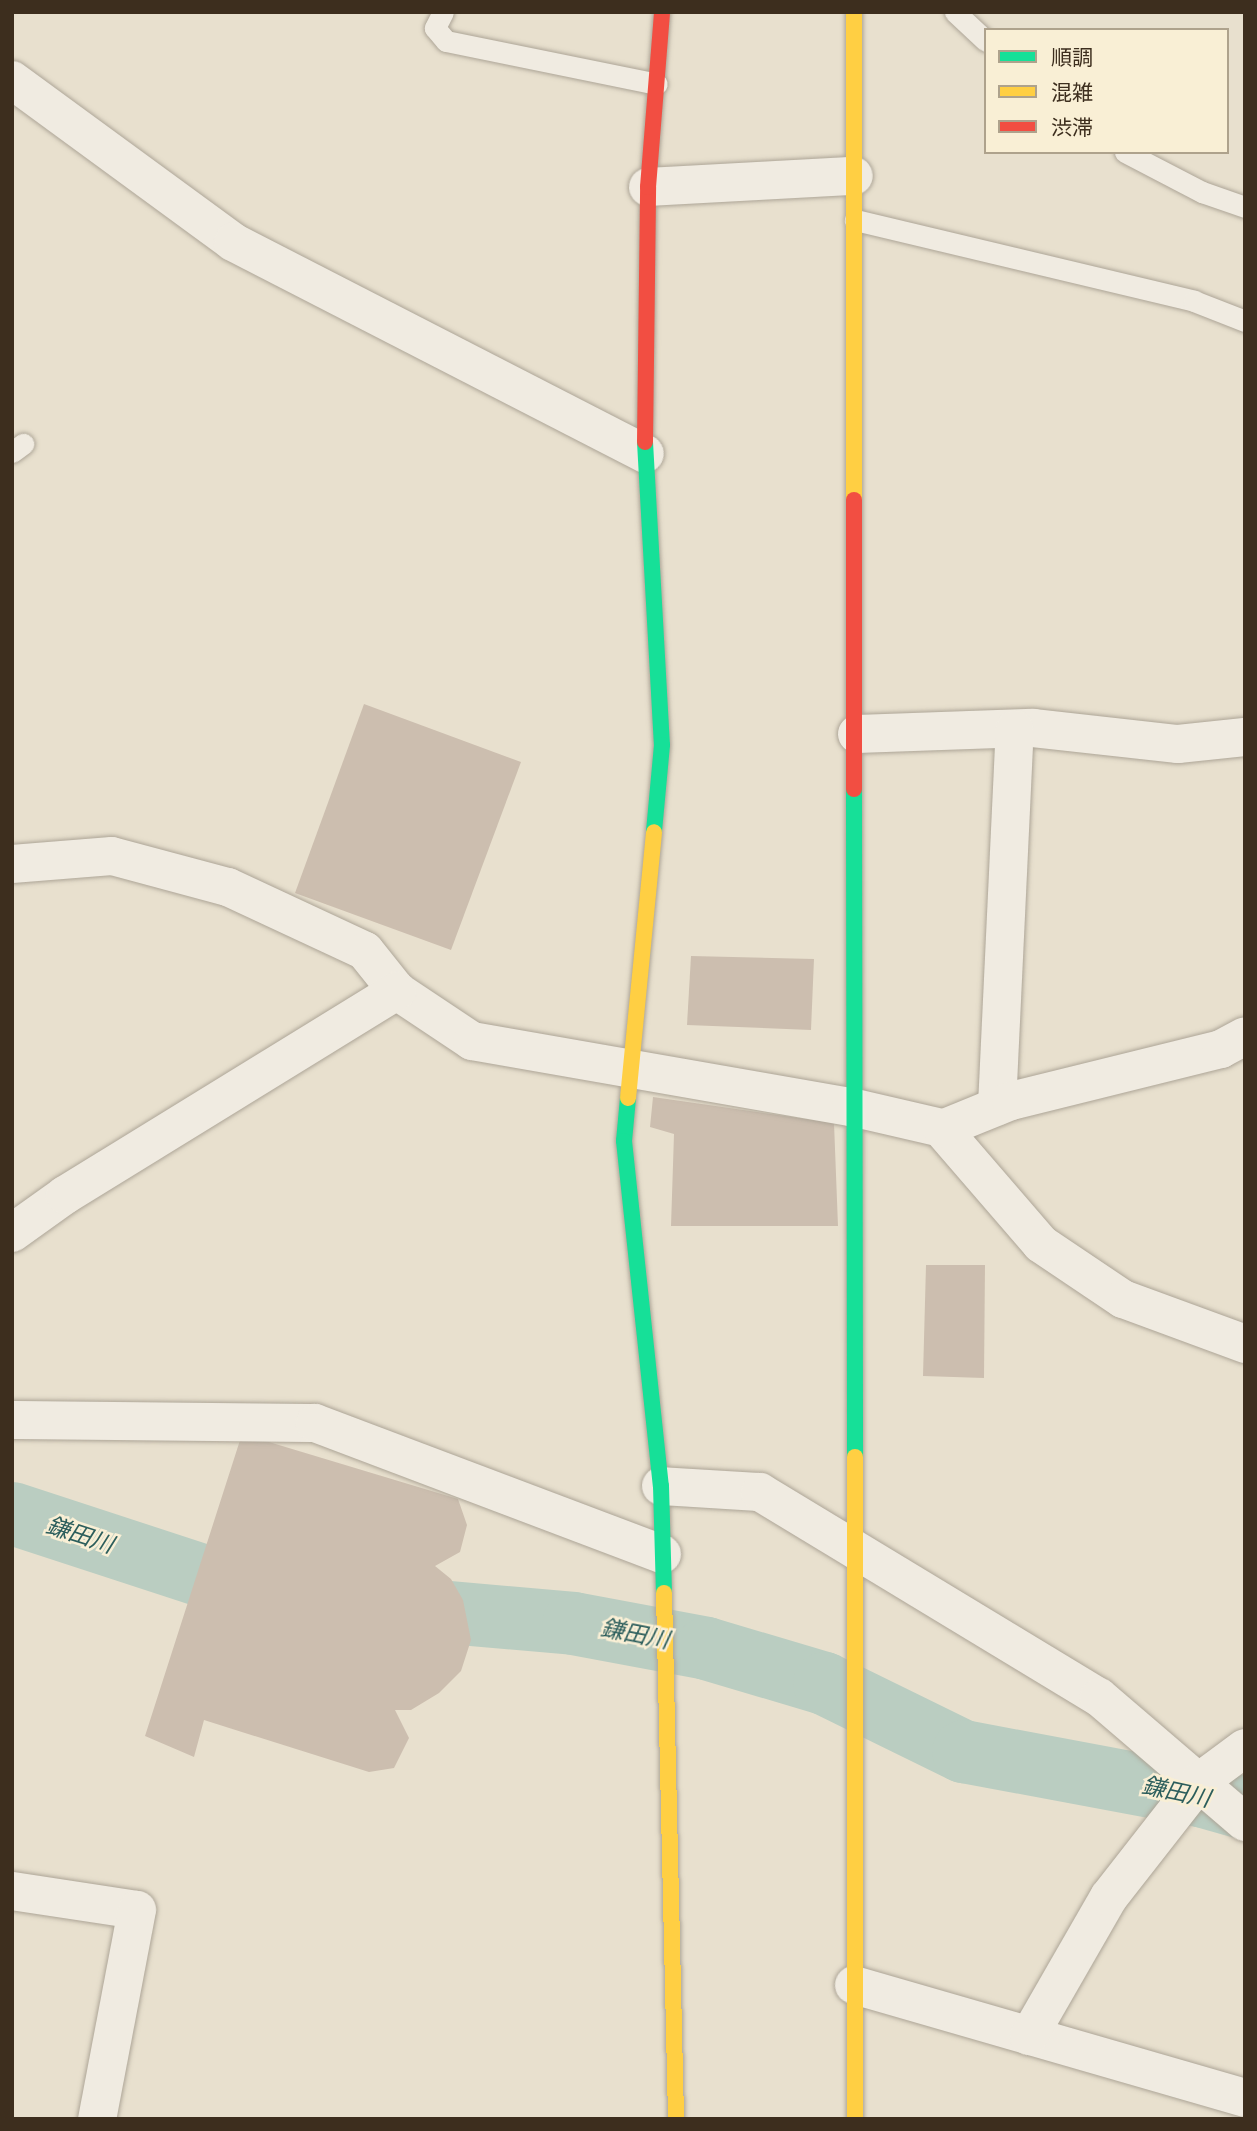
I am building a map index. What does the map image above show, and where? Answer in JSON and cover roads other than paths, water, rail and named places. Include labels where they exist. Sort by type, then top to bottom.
[{"type":"street","points":[[662,12],[648,187],[645,454],[662,745],[628,1069],[624,1141],[661,1486],[676,2119]]},
{"type":"street","points":[[854,12],[857,734],[851,1107],[855,1553],[855,2119]]},
{"type":"street","points":[[12,80],[233,242],[645,454]]},
{"type":"street","points":[[648,187],[854,176]]},
{"type":"street","points":[[857,734],[1015,729],[1178,744],[1245,737]]},
{"type":"street","points":[[997,1106],[1015,729]]},
{"type":"street","points":[[12,864],[112,856],[228,887],[365,951],[397,991],[472,1041],[851,1107],[942,1129],[1041,1244],[1123,1299],[1245,1343]]},
{"type":"street","points":[[12,1233],[65,1195],[397,991]]},
{"type":"street","points":[[942,1129],[997,1106],[1222,1049],[1245,1036]]},
{"type":"street","points":[[12,1420],[315,1423],[662,1554]]},
{"type":"street","points":[[661,1486],[760,1492],[855,1553],[1099,1697],[1245,1822]]},
{"type":"street","points":[[1029,2036],[1109,1897],[1199,1782],[1245,1748]]},
{"type":"street","points":[[12,1891],[137,1910],[97,2119]]},
{"type":"street","points":[[853,1985],[1245,2098]]},
{"type":"lane","points":[[443,12],[435,29],[446,41],[657,84]]},
{"type":"lane","points":[[955,12],[984,39]]},
{"type":"lane","points":[[1129,154],[1202,192],[1245,207]]},
{"type":"lane","points":[[855,220],[1194,301],[1245,321]]},
{"type":"waterway","name":"鎌田川","points":[[12,1513],[248,1590],[280,1594]]},
{"type":"waterway","name":"鎌田川","points":[[380,1606],[573,1623],[706,1648],[824,1683],[963,1751],[1203,1796],[1245,1808]]}]
